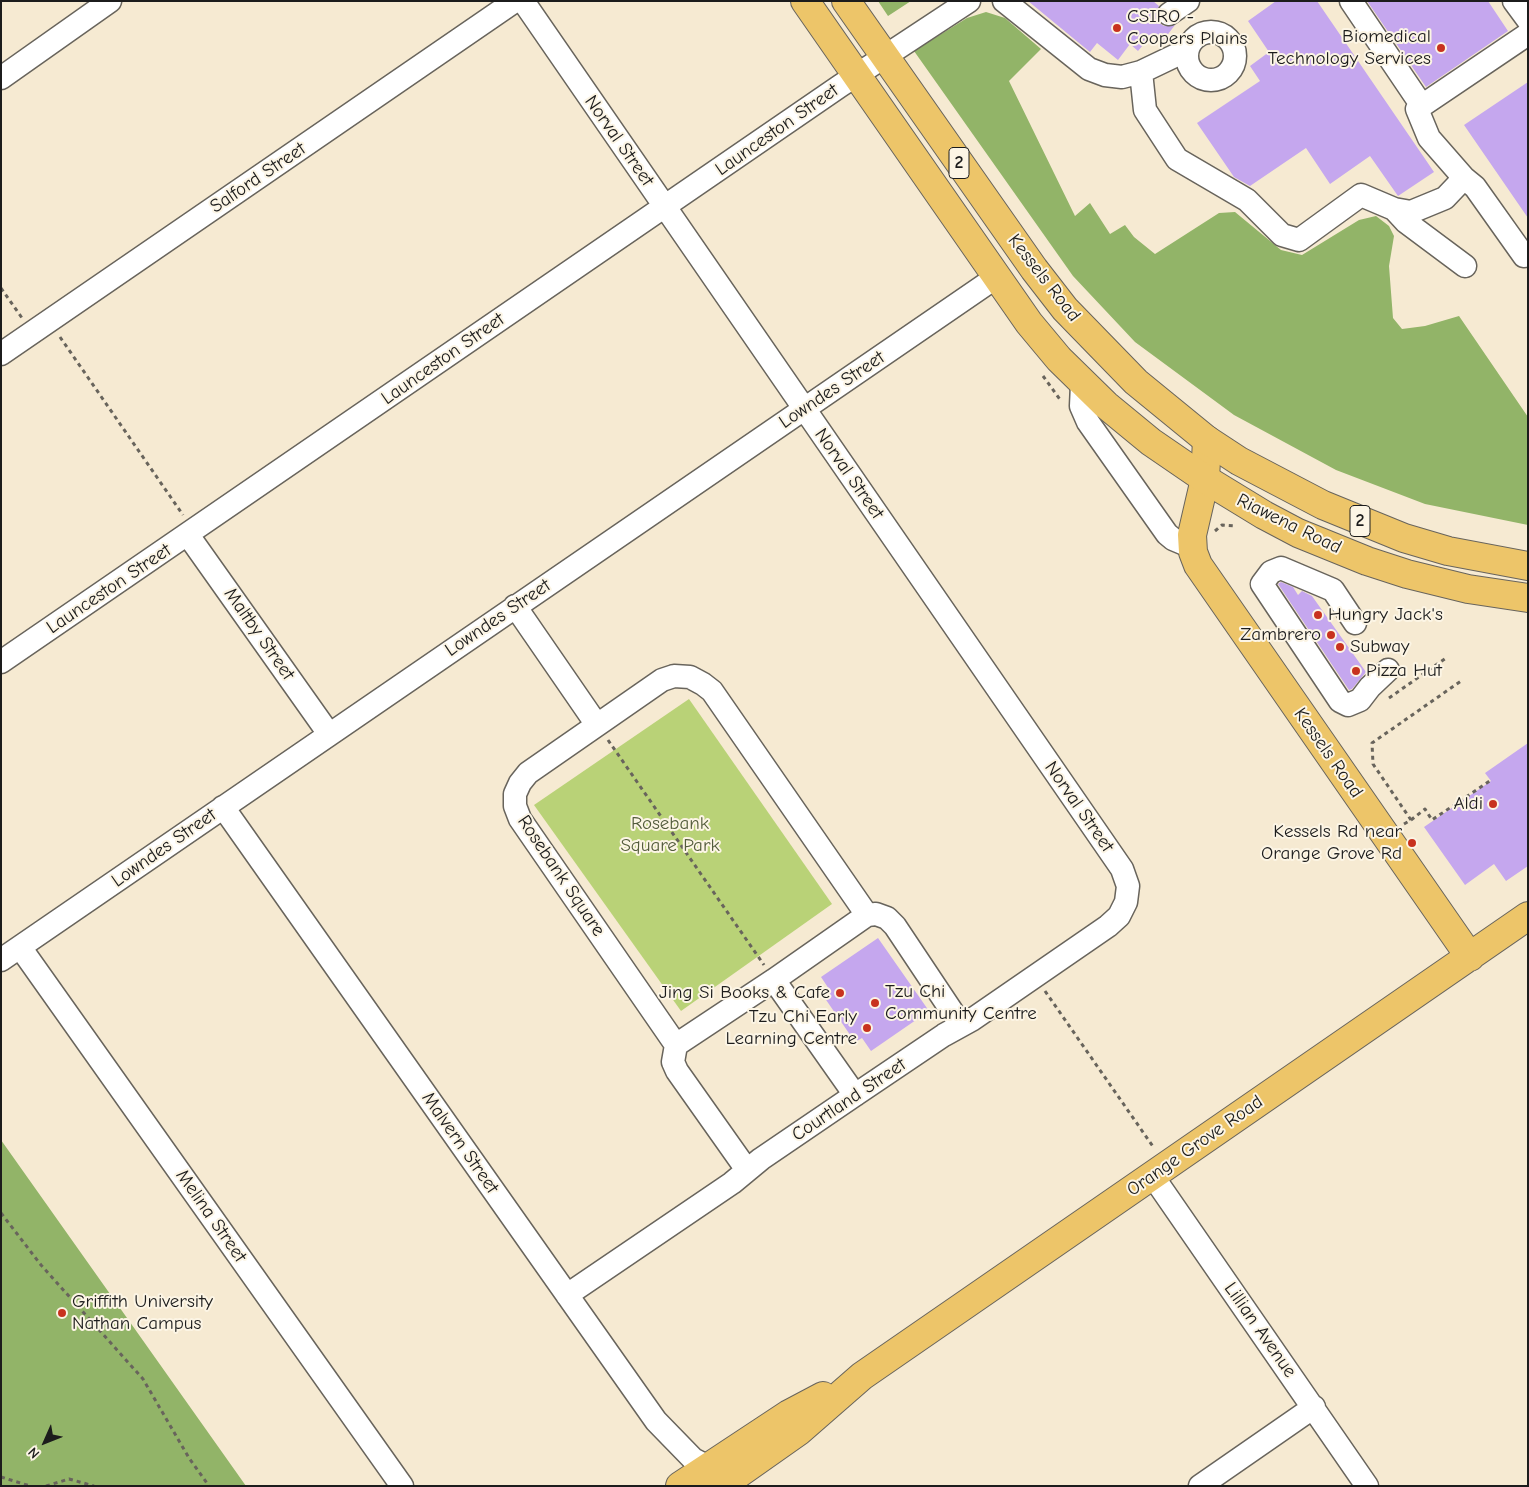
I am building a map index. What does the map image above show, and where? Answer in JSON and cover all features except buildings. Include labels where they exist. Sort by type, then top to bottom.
[{"type":"main road","name":"Kessels Road","points":[[805,1],[995,278],[1029,324],[1082,384]]},
{"type":"main road","name":"Kessels Road","points":[[846,1],[1034,269],[1065,309],[1136,382],[1207,440],[1205,479],[1193,521],[1192,547],[1195,558],[1204,575],[1470,957]]},
{"type":"main road","name":"Riawena Road","points":[[1082,384],[1151,442],[1205,479],[1264,515],[1298,533],[1367,561],[1442,583],[1528,598]]},
{"type":"main road","name":"Riawena Road","points":[[1207,440],[1285,487],[1373,526],[1448,551],[1528,566]]},
{"type":"main road","name":"Orange Grove Road","points":[[680,1486],[724,1479],[799,1431],[862,1376],[1528,916]]},
{"type":"street","points":[[1,78],[110,1]]},
{"type":"street","name":"Salford Street","points":[[1,354],[515,1]]},
{"type":"street","name":"Norval Street","points":[[523,1],[1122,869],[1128,886],[1126,902]]},
{"type":"street","points":[[1169,14],[1188,1]]},
{"type":"street","points":[[1351,1],[1422,106]]},
{"type":"street","points":[[1514,1],[1528,20]]},
{"type":"street","name":"Launceston Street","points":[[1,662],[965,2]]},
{"type":"street","points":[[1003,3],[1089,69],[1104,75],[1122,77],[1141,72],[1187,50]]},
{"type":"street","points":[[1524,256],[1475,187],[1464,178],[1429,138],[1417,109],[1528,34]]},
{"type":"street","points":[[1141,72],[1145,110],[1176,159],[1247,200],[1282,235],[1299,240],[1362,195],[1394,209],[1411,212],[1428,207],[1445,198],[1464,178]]},
{"type":"street","points":[[1394,209],[1406,222],[1465,266]]},
{"type":"street","name":"Lowndes Street","points":[[1,960],[995,278]]},
{"type":"street","points":[[1082,384],[1081,406],[1088,422],[1167,534],[1172,539],[1192,547]]},
{"type":"street","name":"Maltby Street","points":[[188,535],[329,734]]},
{"type":"street","points":[[1355,623],[1333,590],[1281,568],[1271,572],[1262,584],[1340,701],[1348,705],[1360,700],[1380,677]]},
{"type":"street","points":[[516,606],[598,725]]},
{"type":"street","name":"Rosebank Square","points":[[676,1045],[520,818],[515,806],[518,788],[528,773],[662,680],[674,676],[690,677],[712,691],[866,915]]},
{"type":"street","name":"Malvern Street","points":[[223,808],[656,1421],[687,1454],[724,1479]]},
{"type":"street","name":"Courtland Street","points":[[567,1295],[732,1183],[747,1170],[855,1095],[1108,926],[1119,916],[1126,902]]},
{"type":"street","points":[[747,1170],[678,1071],[674,1062],[676,1045],[774,980],[866,915],[876,914],[887,918],[895,926],[961,1025]]},
{"type":"street","name":"Melina Street","points":[[20,947],[402,1486]]},
{"type":"street","points":[[774,980],[855,1095]]},
{"type":"street","name":"Lillian Avenue","points":[[1160,1170],[1314,1407],[1368,1486]]},
{"type":"street","points":[[1200,1486],[1314,1407]]},
{"type":"path","points":[[1,288],[40,327],[186,519],[188,535]]},
{"type":"path","points":[[1380,677],[1380,696],[1389,698],[1446,658]]},
{"type":"path","points":[[1411,820],[1373,764],[1372,743],[1461,681]]},
{"type":"path","points":[[598,725],[774,980]]},
{"type":"path","points":[[1404,825],[1424,809],[1432,820],[1490,780]]},
{"type":"path","points":[[1035,976],[1160,1170]]},
{"type":"path","points":[[1,1213],[41,1265],[143,1379],[189,1458],[209,1486]]},
{"type":"path","points":[[1,1477],[30,1486]]},
{"type":"path","points":[[46,1486],[69,1479],[94,1486]]},
{"type":"green space","points":[[878,1],[911,1],[888,16]]},
{"type":"green space","points":[[986,12],[1005,18],[1041,49],[1009,81],[1075,216],[1090,203],[1110,234],[1125,225],[1134,237],[1155,254],[1219,213],[1235,212],[1281,250],[1302,255],[1359,220],[1376,216],[1389,226],[1394,236],[1389,266],[1393,318],[1402,329],[1425,326],[1459,316],[1528,417],[1528,525],[1425,504],[1336,470],[1234,415],[1135,342],[1073,276],[914,51],[967,18]]},
{"type":"green space","name":"Rosebank Square Park","points":[[689,699],[832,904],[681,1011],[534,805]]},
{"type":"green space","name":"Griffith University Nathan Campus","points":[[1,1140],[246,1486],[1,1486]]},
{"type":"place","name":"CSIRO - Coopers Plains","points":[[1117,28]]},
{"type":"place","name":"Biomedical Technology Services","points":[[1441,48]]},
{"type":"place","name":"Hungry Jack's","points":[[1318,615]]},
{"type":"place","name":"Zambrero","points":[[1331,635]]},
{"type":"place","name":"Subway","points":[[1340,647]]},
{"type":"place","name":"Pizza Hut","points":[[1356,671]]},
{"type":"place","name":"Aldi","points":[[1493,804]]},
{"type":"place","name":"Kessels Rd near Orange Grove Rd","points":[[1412,843]]},
{"type":"place","name":"Jing Si Books & Cafe","points":[[840,993]]},
{"type":"place","name":"Tzu Chi Community Centre","points":[[875,1003]]},
{"type":"place","name":"Tzu Chi Early Learning Centre","points":[[867,1028]]},
{"type":"place","name":"Griffith University Nathan Campus","points":[[62,1313]]}]
